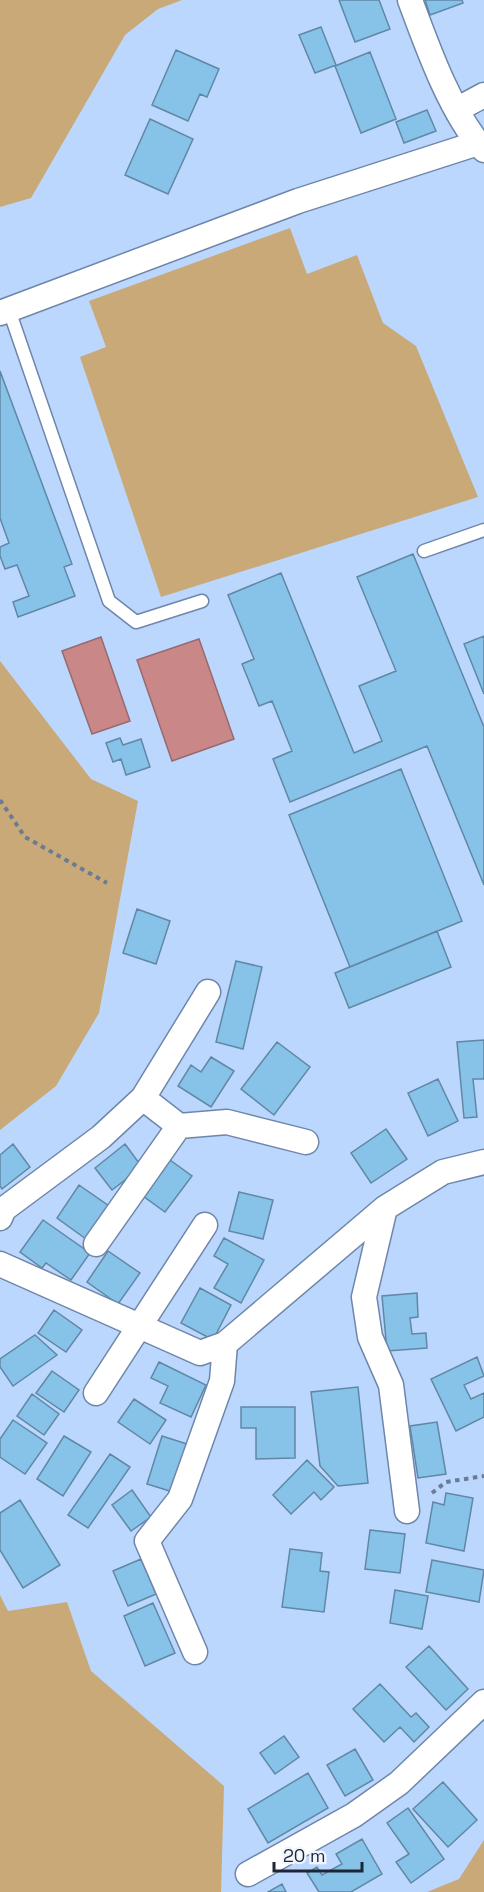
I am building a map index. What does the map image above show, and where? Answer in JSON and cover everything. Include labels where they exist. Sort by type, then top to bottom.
[{"type":"street","points":[[5,312],[298,201],[481,147],[458,110],[432,59],[410,0]]},
{"type":"street","points":[[458,110],[484,95]]},
{"type":"street","points":[[0,1218],[4,1209],[101,1137],[143,1098],[208,992]]},
{"type":"street","points":[[143,1098],[179,1126],[227,1122],[306,1142]]},
{"type":"street","points":[[96,1244],[179,1126]]},
{"type":"street","points":[[0,1264],[200,1353],[225,1344],[385,1208],[443,1172],[484,1162]]},
{"type":"street","points":[[385,1208],[364,1297],[370,1337],[391,1385],[407,1511]]},
{"type":"street","points":[[96,1393],[206,1225]]},
{"type":"street","points":[[195,1652],[147,1540],[180,1498],[222,1381],[225,1344]]},
{"type":"street","points":[[248,1874],[354,1815],[399,1783],[484,1702]]},
{"type":"lane","points":[[5,312],[109,601],[136,622],[202,601]]},
{"type":"lane","points":[[424,550],[484,530]]},
{"type":"path","points":[[0,800],[25,837],[107,883]]},
{"type":"path","points":[[407,1511],[447,1482],[484,1476]]},
{"type":"shaded area","points":[[0,0],[182,0],[158,9],[125,35],[31,198],[0,207]]},
{"type":"shaded area","points":[[290,228],[307,274],[357,255],[383,323],[416,346],[478,497],[161,597],[80,357],[106,347],[89,301]]},
{"type":"shaded area","points":[[101,637],[130,721],[92,734],[62,651]]},
{"type":"shaded area","points":[[199,639],[234,739],[172,761],[137,660]]},
{"type":"shaded area","points":[[0,661],[91,779],[138,801],[99,1013],[56,1086],[0,1130]]},
{"type":"shaded area","points":[[0,1595],[8,1611],[67,1602],[91,1671],[224,1786],[221,1892],[0,1892]]},
{"type":"shaded area","points":[[484,1840],[484,1892],[427,1892],[459,1879]]},
{"type":"building","points":[[339,0],[379,0],[390,29],[355,42]]},
{"type":"building","points":[[425,0],[462,0],[463,3],[430,15]]},
{"type":"building","points":[[321,27],[336,65],[315,73],[299,35]]},
{"type":"building","points":[[176,50],[219,69],[207,97],[200,94],[188,121],[152,105]]},
{"type":"building","points":[[370,52],[396,119],[361,133],[335,66]]},
{"type":"building","points":[[427,110],[436,131],[404,143],[396,122]]},
{"type":"building","points":[[150,119],[193,139],[168,194],[125,175]]},
{"type":"building","points":[[0,371],[72,564],[64,567],[75,596],[18,617],[13,602],[29,596],[17,565],[5,569],[0,556],[0,547],[9,543],[0,518]]},
{"type":"building","points":[[413,554],[484,727],[484,885],[427,746],[290,802],[273,759],[292,751],[272,701],[259,706],[242,664],[254,659],[228,595],[281,573],[354,753],[382,741],[359,686],[396,671],[357,577]]},
{"type":"building","points":[[484,636],[484,694],[464,644]]},
{"type":"building","points":[[120,738],[123,745],[141,739],[150,767],[126,775],[121,759],[113,762],[106,743]]},
{"type":"building","points":[[401,769],[462,921],[350,967],[289,815]]},
{"type":"building","points":[[137,909],[170,921],[156,964],[123,953]]},
{"type":"building","points":[[437,931],[451,967],[349,1008],[335,973]]},
{"type":"building","points":[[236,961],[262,967],[243,1049],[216,1042]]},
{"type":"building","points":[[484,1040],[484,1079],[473,1079],[477,1117],[464,1118],[457,1042]]},
{"type":"building","points":[[277,1042],[310,1067],[274,1115],[241,1089]]},
{"type":"building","points":[[211,1057],[234,1071],[211,1107],[178,1086],[191,1065],[201,1072]]},
{"type":"building","points":[[438,1079],[458,1121],[428,1136],[408,1093]]},
{"type":"building","points":[[386,1129],[407,1159],[371,1183],[351,1153]]},
{"type":"building","points":[[13,1144],[30,1167],[2,1189],[0,1186],[0,1155]]},
{"type":"building","points":[[125,1144],[142,1167],[112,1190],[95,1168]]},
{"type":"building","points":[[170,1160],[192,1176],[165,1212],[143,1196]]},
{"type":"building","points":[[79,1185],[109,1206],[86,1239],[57,1218]]},
{"type":"building","points":[[239,1192],[273,1200],[263,1239],[229,1231]]},
{"type":"building","points":[[43,1220],[90,1253],[71,1280],[46,1263],[42,1268],[20,1252]]},
{"type":"building","points":[[224,1238],[264,1260],[241,1303],[214,1288],[228,1264],[214,1256]]},
{"type":"building","points":[[108,1251],[140,1273],[118,1304],[87,1282]]},
{"type":"building","points":[[200,1288],[231,1305],[213,1340],[181,1323]]},
{"type":"building","points":[[417,1293],[418,1317],[410,1318],[412,1334],[426,1333],[427,1348],[387,1351],[382,1296]]},
{"type":"building","points":[[54,1310],[82,1330],[66,1352],[38,1333]]},
{"type":"building","points":[[35,1335],[57,1355],[13,1386],[0,1367],[0,1359]]},
{"type":"building","points":[[477,1357],[484,1376],[464,1385],[471,1399],[484,1393],[484,1417],[456,1431],[431,1379]]},
{"type":"building","points":[[159,1362],[206,1385],[191,1417],[160,1403],[168,1386],[151,1378]]},
{"type":"building","points":[[52,1371],[79,1390],[64,1412],[36,1393]]},
{"type":"building","points":[[358,1387],[368,1483],[338,1486],[320,1466],[311,1392]]},
{"type":"building","points":[[32,1394],[59,1414],[44,1435],[17,1416]]},
{"type":"building","points":[[134,1399],[166,1420],[150,1444],[118,1422]]},
{"type":"building","points":[[241,1407],[295,1407],[295,1458],[256,1459],[256,1428],[241,1428]]},
{"type":"building","points":[[13,1420],[47,1443],[25,1474],[0,1457],[0,1439]]},
{"type":"building","points":[[437,1422],[446,1474],[418,1478],[410,1426]]},
{"type":"building","points":[[64,1436],[91,1452],[63,1496],[37,1479]]},
{"type":"building","points":[[162,1436],[187,1444],[173,1492],[147,1484]]},
{"type":"building","points":[[110,1454],[130,1467],[88,1528],[68,1515]]},
{"type":"building","points":[[307,1460],[334,1487],[321,1500],[314,1492],[291,1514],[273,1495]]},
{"type":"building","points":[[132,1490],[151,1517],[131,1531],[112,1505]]},
{"type":"building","points":[[446,1493],[473,1498],[464,1551],[426,1543],[433,1502],[444,1505]]},
{"type":"building","points":[[20,1500],[60,1565],[23,1588],[0,1550],[0,1513]]},
{"type":"building","points":[[370,1530],[405,1534],[400,1573],[365,1569]]},
{"type":"building","points":[[290,1549],[322,1553],[320,1571],[329,1572],[324,1612],[282,1607]]},
{"type":"building","points":[[141,1559],[156,1594],[128,1606],[113,1571]]},
{"type":"building","points":[[432,1560],[484,1570],[479,1602],[426,1592]]},
{"type":"building","points":[[395,1590],[428,1596],[422,1629],[390,1623]]},
{"type":"building","points":[[153,1603],[175,1653],[145,1666],[124,1616]]},
{"type":"building","points":[[429,1646],[468,1689],[446,1710],[406,1667]]},
{"type":"building","points":[[380,1684],[411,1717],[416,1713],[429,1727],[414,1742],[400,1727],[384,1742],[353,1709]]},
{"type":"building","points":[[284,1736],[299,1757],[275,1774],[260,1753]]},
{"type":"building","points":[[355,1749],[373,1780],[345,1796],[327,1765]]},
{"type":"building","points":[[308,1773],[328,1808],[268,1843],[248,1809]]},
{"type":"building","points":[[443,1782],[477,1820],[448,1847],[413,1809]]},
{"type":"building","points":[[408,1808],[444,1859],[411,1883],[396,1862],[409,1854],[387,1823]]},
{"type":"building","points":[[362,1839],[382,1874],[351,1892],[319,1892],[307,1873],[317,1867],[322,1875],[342,1864],[336,1854]]},
{"type":"building","points":[[282,1884],[286,1892],[268,1892]]}]
